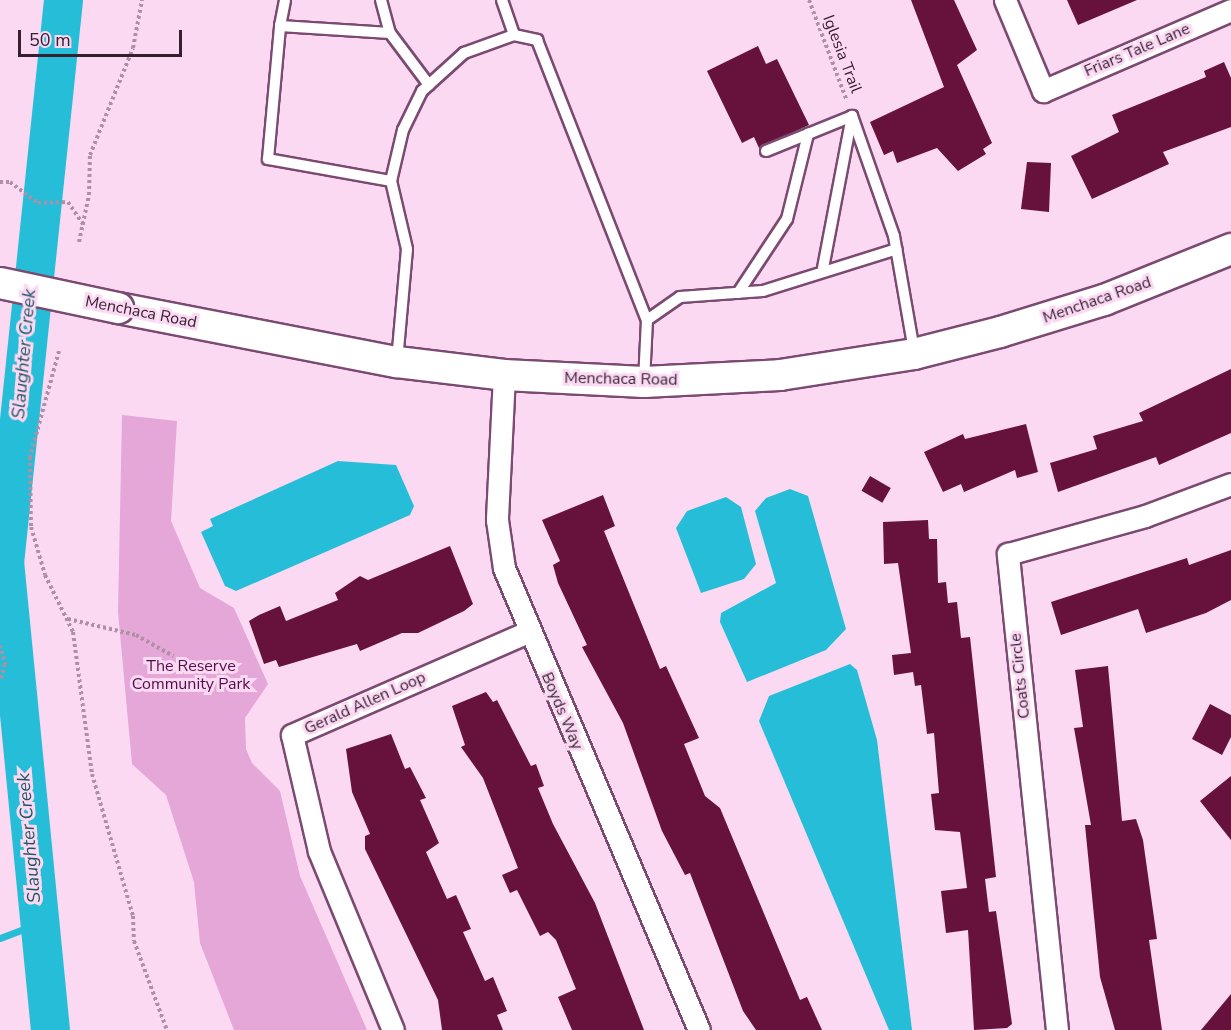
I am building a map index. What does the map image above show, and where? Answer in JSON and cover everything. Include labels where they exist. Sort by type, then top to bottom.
[{"type":"main road","name":"Menchaca Road","points":[[0,283],[396,362],[504,375],[644,382],[780,375],[914,354],[1104,300],[1231,249]]},
{"type":"street","name":"Friars Tale Lane","points":[[1005,0],[1043,91],[1231,10]]},
{"type":"street","name":"Boyds Way","points":[[504,375],[498,528],[504,568],[528,632],[699,1030]]},
{"type":"street","name":"Coats Circle","points":[[1057,1030],[1008,554],[1145,516],[1231,484]]},
{"type":"street","name":"Gerald Allen Loop","points":[[393,1030],[319,851],[292,735],[528,632]]},
{"type":"lane","points":[[285,0],[280,26],[268,159],[391,181]]},
{"type":"lane","points":[[381,0],[390,33],[429,85]]},
{"type":"lane","points":[[502,0],[514,35]]},
{"type":"lane","points":[[280,26],[390,33]]},
{"type":"lane","points":[[396,362],[407,249],[391,181],[403,130],[429,85],[464,53],[514,35],[537,40],[647,320],[644,382]]},
{"type":"lane","points":[[766,152],[852,116]]},
{"type":"lane","points":[[852,116],[897,249],[914,354]]},
{"type":"lane","points":[[823,268],[852,116]]},
{"type":"lane","points":[[738,293],[787,219],[808,134]]},
{"type":"lane","points":[[647,320],[680,297],[763,291],[823,268],[897,249]]},
{"type":"path","points":[[79,242],[84,225],[90,156],[133,48],[142,0]]},
{"type":"path","name":"Iglesia Trail","points":[[809,0],[852,116]]},
{"type":"path","points":[[0,182],[10,182],[38,202],[68,202],[84,225]]},
{"type":"path","points":[[59,351],[30,457],[31,527],[45,575],[68,619],[99,803],[133,916],[134,942],[167,1030]]},
{"type":"path","points":[[68,619],[136,635],[173,656]]},
{"type":"path","points":[[0,645],[4,664],[0,681]]},
{"type":"green space","name":"The Reserve Community Park","points":[[122,415],[177,421],[171,521],[200,588],[234,608],[268,684],[245,718],[246,749],[252,763],[280,791],[300,876],[367,1030],[234,1030],[200,943],[194,882],[166,795],[132,764],[118,612]]},
{"type":"water","points":[[338,461],[396,465],[414,506],[410,515],[236,591],[225,586],[201,532],[213,526],[210,519]]},
{"type":"water","points":[[790,489],[808,496],[846,629],[826,650],[747,682],[720,622],[721,613],[776,583],[755,511],[766,498]]},
{"type":"water","points":[[726,497],[741,507],[756,564],[744,579],[701,593],[676,528],[687,511]]},
{"type":"water","points":[[850,664],[857,670],[877,740],[912,1030],[889,1030],[759,721],[769,696]]},
{"type":"building","points":[[911,0],[954,0],[977,50],[957,65],[992,143],[983,149],[986,154],[958,171],[937,148],[897,163],[893,151],[884,155],[870,122],[944,87]]},
{"type":"building","points":[[1067,0],[1137,0],[1078,25]]},
{"type":"building","points":[[758,46],[766,64],[777,59],[809,125],[759,148],[754,137],[742,143],[707,71]]},
{"type":"building","points":[[1224,62],[1231,78],[1231,127],[1163,152],[1169,164],[1092,199],[1071,156],[1119,132],[1112,115],[1206,77],[1204,71]]},
{"type":"building","points":[[1027,162],[1051,163],[1049,212],[1021,209]]},
{"type":"building","points":[[1231,369],[1231,433],[1159,465],[1156,457],[1058,492],[1050,463],[1097,449],[1093,436],[1143,421],[1139,413]]},
{"type":"building","points":[[1026,424],[1038,472],[1017,478],[1015,470],[964,492],[961,484],[943,492],[924,452],[963,434],[965,439]]},
{"type":"building","points":[[870,476],[891,488],[882,503],[862,491]]},
{"type":"building","points":[[603,495],[615,526],[604,531],[660,669],[666,666],[699,738],[684,744],[705,796],[720,808],[800,1000],[807,997],[822,1030],[756,1030],[743,1011],[690,873],[685,875],[662,831],[623,723],[582,647],[587,645],[558,583],[553,565],[560,561],[542,520]]},
{"type":"building","points":[[928,520],[929,539],[937,539],[938,583],[946,582],[948,603],[957,602],[961,638],[970,637],[996,877],[985,879],[989,912],[996,911],[1012,1024],[1007,1028],[974,1030],[968,930],[946,933],[941,891],[967,888],[960,832],[935,830],[931,794],[939,793],[934,733],[927,734],[921,685],[915,686],[913,672],[894,675],[892,655],[911,653],[898,563],[884,564],[883,522]]},
{"type":"building","points":[[450,546],[473,604],[464,611],[418,633],[402,633],[360,651],[357,644],[279,667],[276,660],[264,664],[249,621],[280,606],[286,621],[338,600],[335,593],[360,576],[368,580]]},
{"type":"building","points":[[1231,550],[1231,600],[1206,613],[1146,633],[1138,609],[1061,635],[1051,602],[1187,558],[1189,565]]},
{"type":"building","points":[[1108,666],[1122,821],[1136,819],[1143,840],[1157,939],[1149,940],[1162,1030],[1115,1030],[1100,977],[1085,825],[1091,825],[1074,728],[1083,727],[1075,670]]},
{"type":"building","points":[[486,692],[493,702],[497,700],[531,766],[536,764],[544,786],[538,788],[553,824],[595,903],[644,1030],[572,1030],[558,997],[576,989],[556,940],[548,932],[540,936],[517,890],[510,893],[502,875],[518,868],[483,778],[461,747],[465,745],[452,706]]},
{"type":"building","points":[[1210,704],[1231,715],[1231,737],[1222,755],[1192,739]]},
{"type":"building","points":[[391,734],[405,769],[410,767],[426,798],[420,800],[439,843],[426,852],[447,899],[456,895],[471,929],[463,932],[485,981],[493,977],[507,1011],[497,1015],[503,1030],[442,1030],[438,1000],[365,849],[365,836],[370,834],[352,792],[346,749]]},
{"type":"building","points":[[1231,776],[1231,840],[1200,801]]},
{"type":"building","points":[[1231,994],[1231,1030],[1201,1030]]},
{"type":"waterway","name":"Slaughter Creek","points":[[50,1030],[4,563],[63,0]]},
{"type":"waterway","points":[[0,699],[16,700]]},
{"type":"waterway","points":[[0,938],[37,924]]}]
